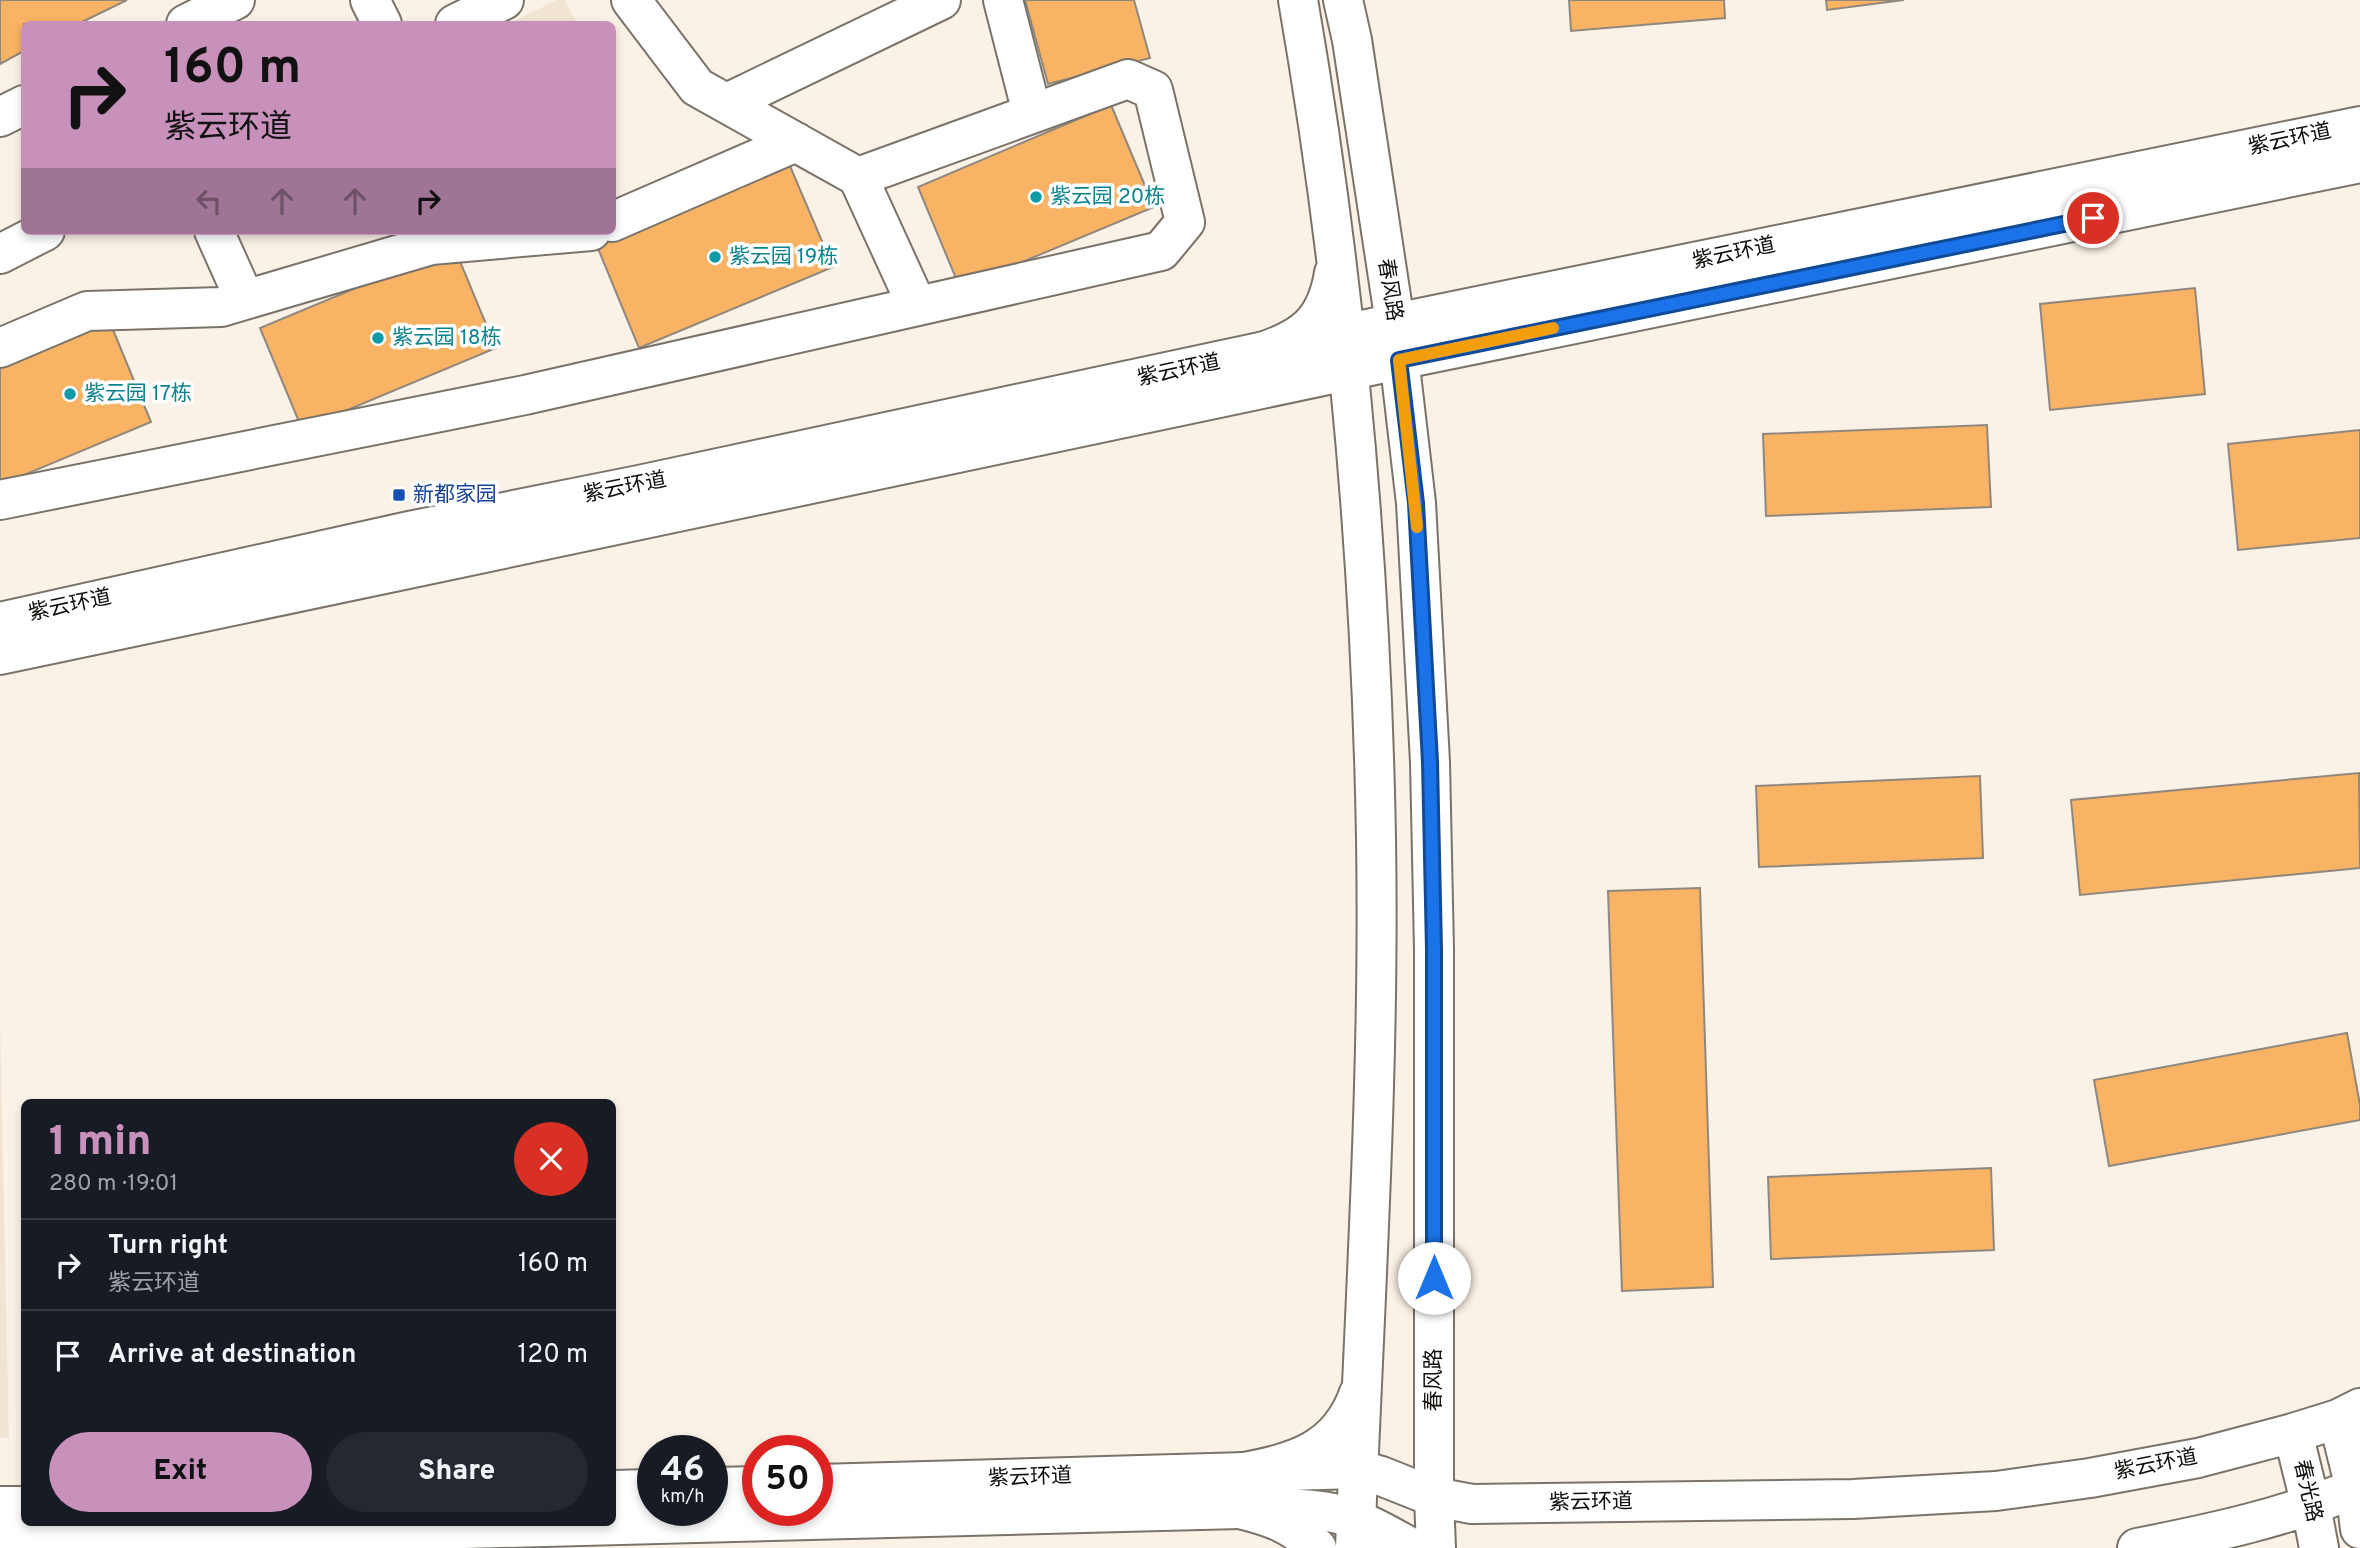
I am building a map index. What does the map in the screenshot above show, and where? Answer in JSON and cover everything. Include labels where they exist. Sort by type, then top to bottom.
[{"type":"street","points":[[192,21],[235,0]]},
{"type":"street","points":[[370,0],[380,21]]},
{"type":"street","points":[[461,21],[504,0]]},
{"type":"street","points":[[631,0],[697,87],[858,177],[917,306]]},
{"type":"street","points":[[727,103],[941,0]]},
{"type":"street","points":[[1003,0],[1032,113]]},
{"type":"street","name":"春风路","points":[[1298,0],[1316,104],[1336,264],[1416,503],[1430,762],[1434,950],[1436,1548]]},
{"type":"street","name":"春风路","points":[[1343,0],[1352,40],[1382,251],[1365,345],[1359,475],[1372,692],[1376,841],[1375,1048],[1355,1534]]},
{"type":"street","points":[[0,500],[525,395],[1161,251],[1185,222],[1153,90],[1128,79],[858,177]]},
{"type":"street","points":[[0,117],[21,106]]},
{"type":"street","name":"紫云环道","points":[[0,655],[1255,391],[1365,345],[2360,126]]},
{"type":"street","points":[[616,220],[796,142]]},
{"type":"street","name":"紫云环道","points":[[0,622],[409,531],[1256,354],[1365,345],[2360,163]]},
{"type":"street","points":[[0,254],[37,235]]},
{"type":"street","points":[[216,235],[245,300]]},
{"type":"street","points":[[0,348],[87,312],[221,307],[431,245],[545,235]]},
{"type":"street","points":[[1256,354],[1295,339],[1315,323],[1329,296],[1336,264]]},
{"type":"street","points":[[1317,1548],[1292,1526],[1270,1516],[1239,1491],[1281,1465],[1322,1445],[1345,1420],[1363,1377]]},
{"type":"street","points":[[2349,1413],[2360,1530]]},
{"type":"street","name":"紫云环道","points":[[616,1516],[1239,1491],[1357,1469],[1434,1497],[1472,1504],[1853,1499],[1996,1490],[2090,1478],[2171,1463],[2294,1433],[2349,1413]]},
{"type":"street","name":"春光路","points":[[2294,1433],[2319,1548]]},
{"type":"street","name":"紫云环道","points":[[833,1484],[1239,1491],[1304,1509],[1331,1512],[1355,1534],[1375,1527],[1412,1548]]},
{"type":"street","points":[[2137,1548],[2230,1530],[2311,1506],[2358,1487]]},
{"type":"street","points":[[616,1490],[637,1489]]},
{"type":"street","points":[[0,1506],[21,1506]]},
{"type":"street","name":"紫云环道","points":[[0,1541],[372,1526]]},
{"type":"shaded area","points":[[557,0],[565,0],[576,21],[514,21]]},
{"type":"shaded area","points":[[0,1018],[9,1438],[0,1438]]},
{"type":"building","points":[[0,0],[127,0],[84,21],[21,21],[21,53],[0,64]]},
{"type":"building","points":[[1025,0],[1134,0],[1150,58],[1048,84]]},
{"type":"building","points":[[1569,0],[1724,0],[1725,18],[1571,31]]},
{"type":"building","points":[[1826,0],[1904,0],[1827,10]]},
{"type":"building","name":"紫云园 20栋","points":[[1111,105],[1154,207],[960,288],[918,187]]},
{"type":"building","name":"紫云园 19栋","points":[[790,166],[833,267],[639,348],[597,246]]},
{"type":"building","name":"紫云园 18栋","points":[[454,247],[496,348],[302,429],[260,328]]},
{"type":"building","points":[[2195,288],[2205,394],[2050,410],[2040,304]]},
{"type":"building","name":"紫云园 17栋","points":[[109,320],[151,422],[0,485],[0,366]]},
{"type":"building","points":[[1987,425],[1991,507],[1766,516],[1763,434]]},
{"type":"building","points":[[2360,430],[2360,538],[2238,550],[2228,444]]},
{"type":"building","points":[[2359,773],[2360,868],[2080,895],[2071,800]]},
{"type":"building","points":[[1980,776],[1983,858],[1759,867],[1756,786]]},
{"type":"building","points":[[1700,888],[1713,1287],[1622,1291],[1608,891]]},
{"type":"building","points":[[2347,1033],[2360,1105],[2360,1120],[2109,1166],[2094,1080]]},
{"type":"building","points":[[1991,1168],[1994,1250],[1771,1259],[1768,1177]]},
{"type":"slow traffic","points":[[1417,527],[1399,360],[1553,328]]},
{"type":"place","name":"紫云园 20栋","points":[[1036,197]]},
{"type":"place","name":"紫云园 19栋","points":[[715,257]]},
{"type":"place","name":"紫云园 18栋","points":[[378,338]]},
{"type":"place","name":"紫云园 17栋","points":[[70,394]]},
{"type":"place","name":"新都家园","points":[[399,495]]},
{"type":"route","points":[[1434,1278],[1434,950],[1430,762],[1416,503],[1399,360],[2093,218]]}]
